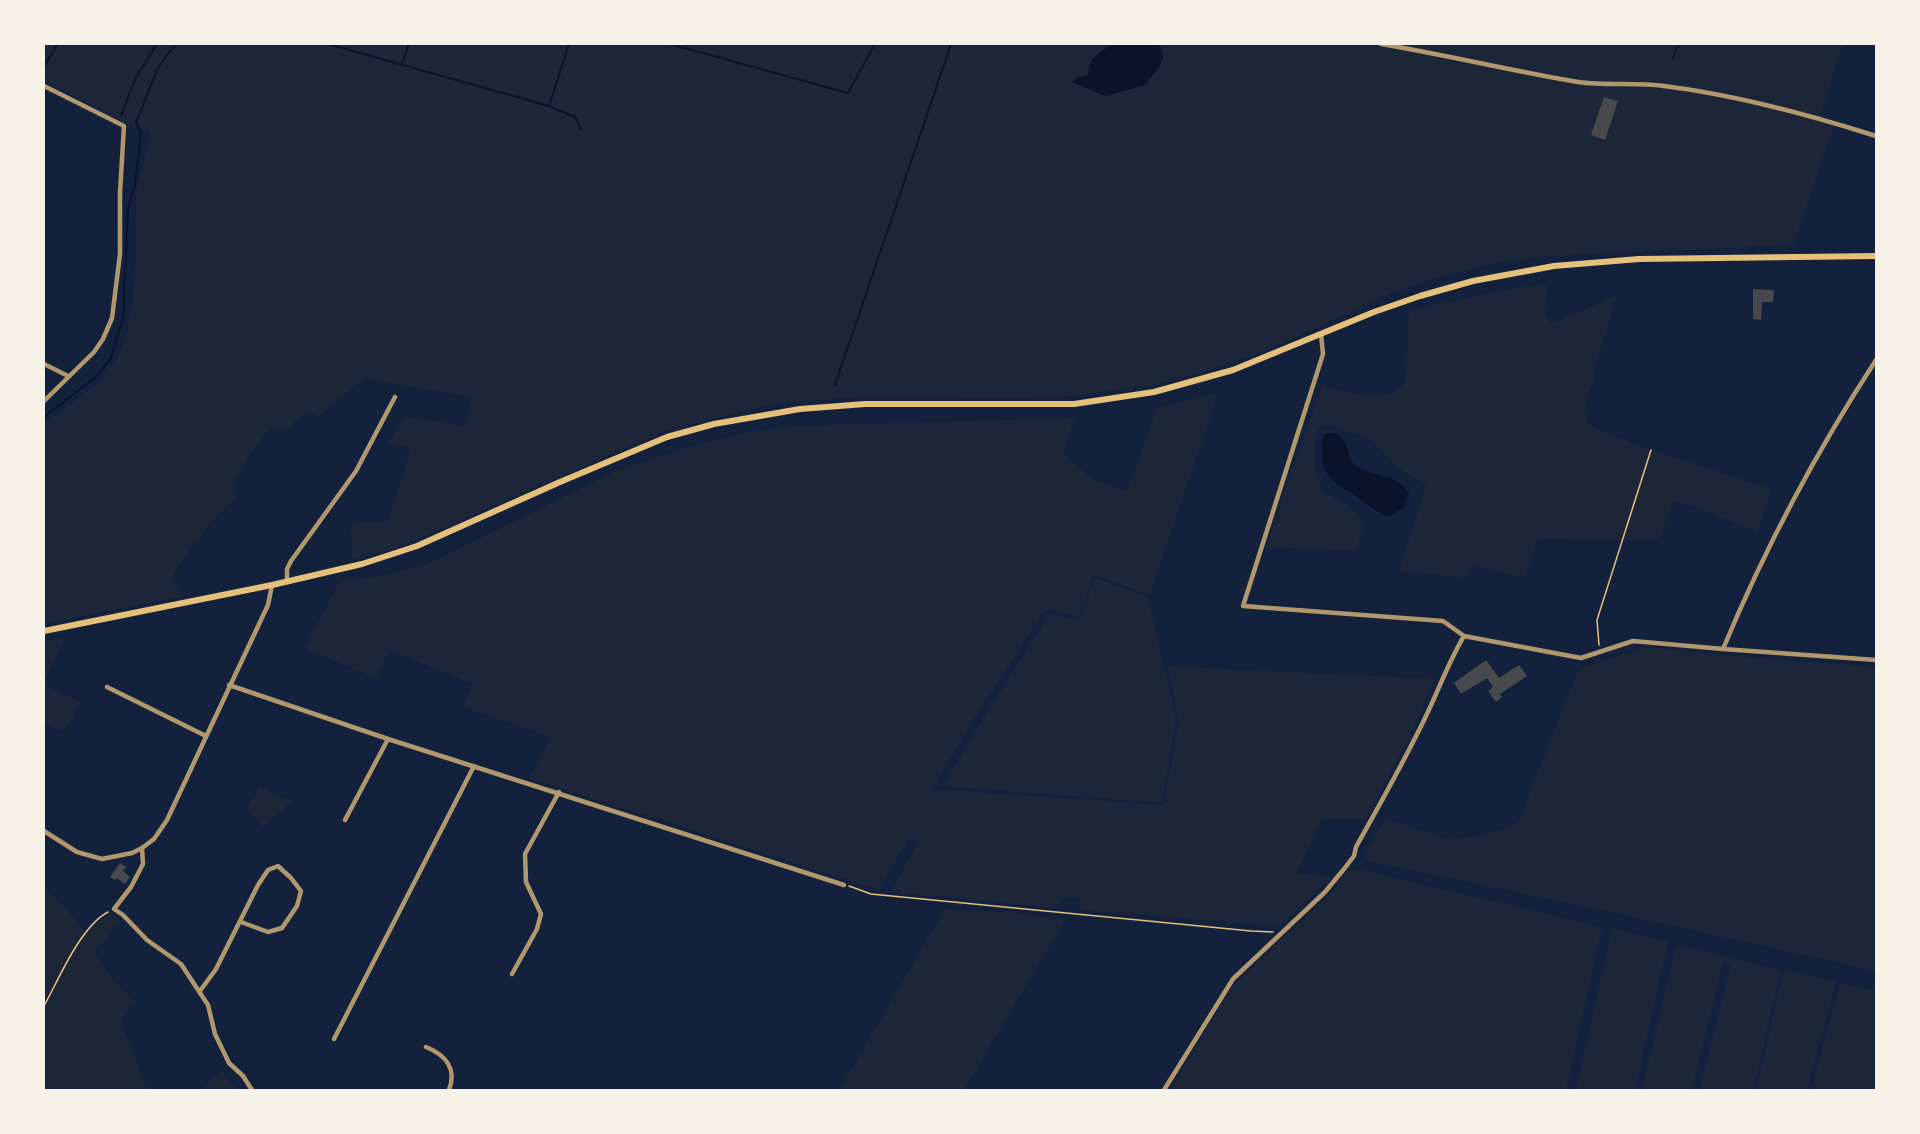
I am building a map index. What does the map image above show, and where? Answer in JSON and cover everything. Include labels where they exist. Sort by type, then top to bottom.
[{"type":"main road","points":[[44,631],[287,582],[362,564],[417,546],[656,442],[714,424],[800,409],[865,404],[1074,404],[1154,392],[1220,374],[1279,353],[1393,305],[1446,288],[1473,280],[1554,266],[1639,259],[1876,256]]},
{"type":"street","points":[[1381,44],[1581,82],[1666,86],[1752,102],[1819,118],[1876,136]]},
{"type":"street","points":[[44,86],[124,126],[120,192],[120,254],[112,318],[104,339],[94,352],[44,402]]},
{"type":"street","points":[[1322,334],[1323,354],[1243,606],[1443,621],[1464,636],[1581,658],[1633,641],[1876,660]]},
{"type":"street","points":[[1723,649],[1746,594],[1798,489],[1876,360]]},
{"type":"street","points":[[44,364],[68,376]]},
{"type":"street","points":[[287,582],[287,569],[291,561],[356,471],[394,397]]},
{"type":"street","points":[[44,831],[77,852],[102,859],[132,853],[154,838],[167,820],[268,605],[272,585]]},
{"type":"street","points":[[1164,1090],[1233,979],[1325,892],[1354,855],[1356,847],[1414,740],[1450,659],[1464,636]]},
{"type":"street","points":[[229,685],[388,739],[844,885]]},
{"type":"street","points":[[107,687],[206,736]]},
{"type":"street","points":[[345,820],[388,739]]},
{"type":"street","points":[[334,1039],[474,766]]},
{"type":"street","points":[[512,974],[537,929],[541,914],[526,882],[525,854],[559,792]]},
{"type":"street","points":[[142,848],[143,864],[131,887],[114,909],[147,940],[182,964],[208,1005],[215,1034],[229,1063],[243,1076],[252,1090]]},
{"type":"street","points":[[200,991],[216,969],[258,885],[268,870],[278,866],[302,891],[297,906],[282,928],[268,932],[241,922]]},
{"type":"street","points":[[426,1047],[447,1060],[452,1070],[449,1090]]},
{"type":"path","points":[[1602,651],[1599,644],[1597,620],[1651,450]]},
{"type":"path","points":[[844,885],[872,894],[1084,916],[1262,932],[1285,929]]},
{"type":"path","points":[[44,1006],[85,932],[101,916],[114,909]]},
{"type":"shaded area","points":[[44,44],[1843,44],[1819,118],[1835,123],[1793,245],[1551,256],[1495,263],[1442,276],[1389,294],[1270,349],[1203,372],[1152,385],[1073,396],[864,397],[801,401],[761,407],[663,432],[427,535],[388,551],[352,560],[351,523],[388,521],[411,448],[388,444],[403,416],[465,426],[472,397],[365,379],[339,398],[319,417],[307,411],[283,432],[271,427],[255,447],[231,487],[238,494],[202,534],[178,567],[172,579],[183,596],[44,624],[44,424],[99,382],[118,357],[126,336],[133,299],[136,257],[136,196],[150,132],[133,127],[44,81]]},
{"type":"shaded area","points":[[1111,44],[1160,46],[1163,58],[1160,66],[1145,85],[1105,96],[1072,82],[1078,77],[1087,76],[1092,59]]},
{"type":"shaded area","points":[[1548,283],[1545,312],[1551,324],[1618,295],[1593,372],[1596,374],[1587,400],[1586,414],[1591,426],[1637,445],[1771,489],[1758,532],[1693,506],[1673,501],[1659,540],[1538,539],[1524,578],[1472,564],[1467,578],[1399,571],[1426,486],[1399,468],[1375,444],[1361,436],[1328,425],[1318,430],[1315,441],[1315,468],[1322,492],[1352,509],[1360,520],[1362,530],[1356,551],[1266,547],[1322,385],[1368,395],[1392,393],[1401,387],[1406,378],[1409,311],[1493,292]]},
{"type":"shaded area","points":[[1218,393],[1150,595],[1094,575],[1079,616],[1045,610],[974,719],[932,789],[1164,805],[1179,721],[1168,666],[1434,679],[1411,735],[1366,819],[1322,819],[1297,873],[1332,877],[1284,923],[1275,926],[1081,910],[1079,900],[1076,898],[1064,898],[1054,908],[891,892],[919,840],[908,839],[879,890],[529,778],[550,737],[462,706],[473,684],[389,650],[376,679],[305,648],[340,580],[367,578],[423,566],[617,471],[698,444],[749,432],[791,426],[1074,418],[1063,454],[1092,479],[1127,491],[1157,408]]},
{"type":"shaded area","points":[[1328,433],[1337,434],[1342,439],[1356,466],[1391,478],[1403,486],[1409,493],[1404,507],[1389,517],[1385,516],[1332,480],[1323,461],[1322,438]]},
{"type":"shaded area","points":[[1095,578],[1148,597],[1176,720],[1162,803],[943,786],[1049,615],[1080,619]]},
{"type":"shaded area","points":[[66,637],[44,682],[44,641]]},
{"type":"shaded area","points":[[1649,647],[1876,667],[1876,971],[1362,860],[1385,818],[1449,839],[1482,836],[1518,823],[1579,668]]},
{"type":"shaded area","points":[[44,685],[81,702],[64,732],[44,724]]},
{"type":"shaded area","points":[[259,787],[292,801],[263,827],[246,808]]},
{"type":"shaded area","points":[[1358,869],[1602,927],[1566,1090],[1170,1090],[1231,988],[1332,891],[1346,872]]},
{"type":"shaded area","points":[[44,884],[86,932],[111,913],[120,921],[94,953],[115,981],[136,1001],[121,1021],[147,1090],[44,1090]]},
{"type":"shaded area","points":[[945,909],[1006,912],[1065,920],[964,1090],[839,1090]]},
{"type":"shaded area","points":[[1612,928],[1668,942],[1635,1090],[1576,1090]]},
{"type":"shaded area","points":[[1676,945],[1781,970],[1753,1090],[1699,1090],[1731,965],[1723,963],[1692,1090],[1642,1090]]},
{"type":"shaded area","points":[[1784,970],[1836,982],[1807,1090],[1756,1090]]},
{"type":"shaded area","points":[[1840,983],[1876,991],[1876,1080],[1872,1090],[1811,1090]]},
{"type":"shaded area","points":[[222,1071],[237,1090],[198,1090]]},
{"type":"building","points":[[1604,97],[1618,101],[1605,140],[1591,135]]},
{"type":"building","points":[[1753,289],[1774,290],[1773,302],[1762,302],[1761,320],[1753,319]]},
{"type":"building","points":[[1486,660],[1499,678],[1519,665],[1527,676],[1500,694],[1502,697],[1496,702],[1488,691],[1493,687],[1487,678],[1461,694],[1454,683]]},
{"type":"building","points":[[120,863],[126,867],[123,871],[130,877],[125,884],[117,878],[115,880],[110,877]]},
{"type":"waterway","points":[[44,66],[58,44]]},
{"type":"waterway","points":[[121,116],[136,77],[157,44]]},
{"type":"waterway","points":[[44,417],[96,377],[111,358],[123,318],[128,208],[135,184],[141,134],[136,122],[158,68],[175,44]]},
{"type":"waterway","points":[[328,44],[549,106],[575,117],[581,129]]},
{"type":"waterway","points":[[402,64],[409,44]]},
{"type":"waterway","points":[[549,106],[569,44]]},
{"type":"waterway","points":[[670,44],[848,93],[875,44]]},
{"type":"waterway","points":[[835,385],[951,44]]},
{"type":"waterway","points":[[1673,59],[1678,44]]}]
